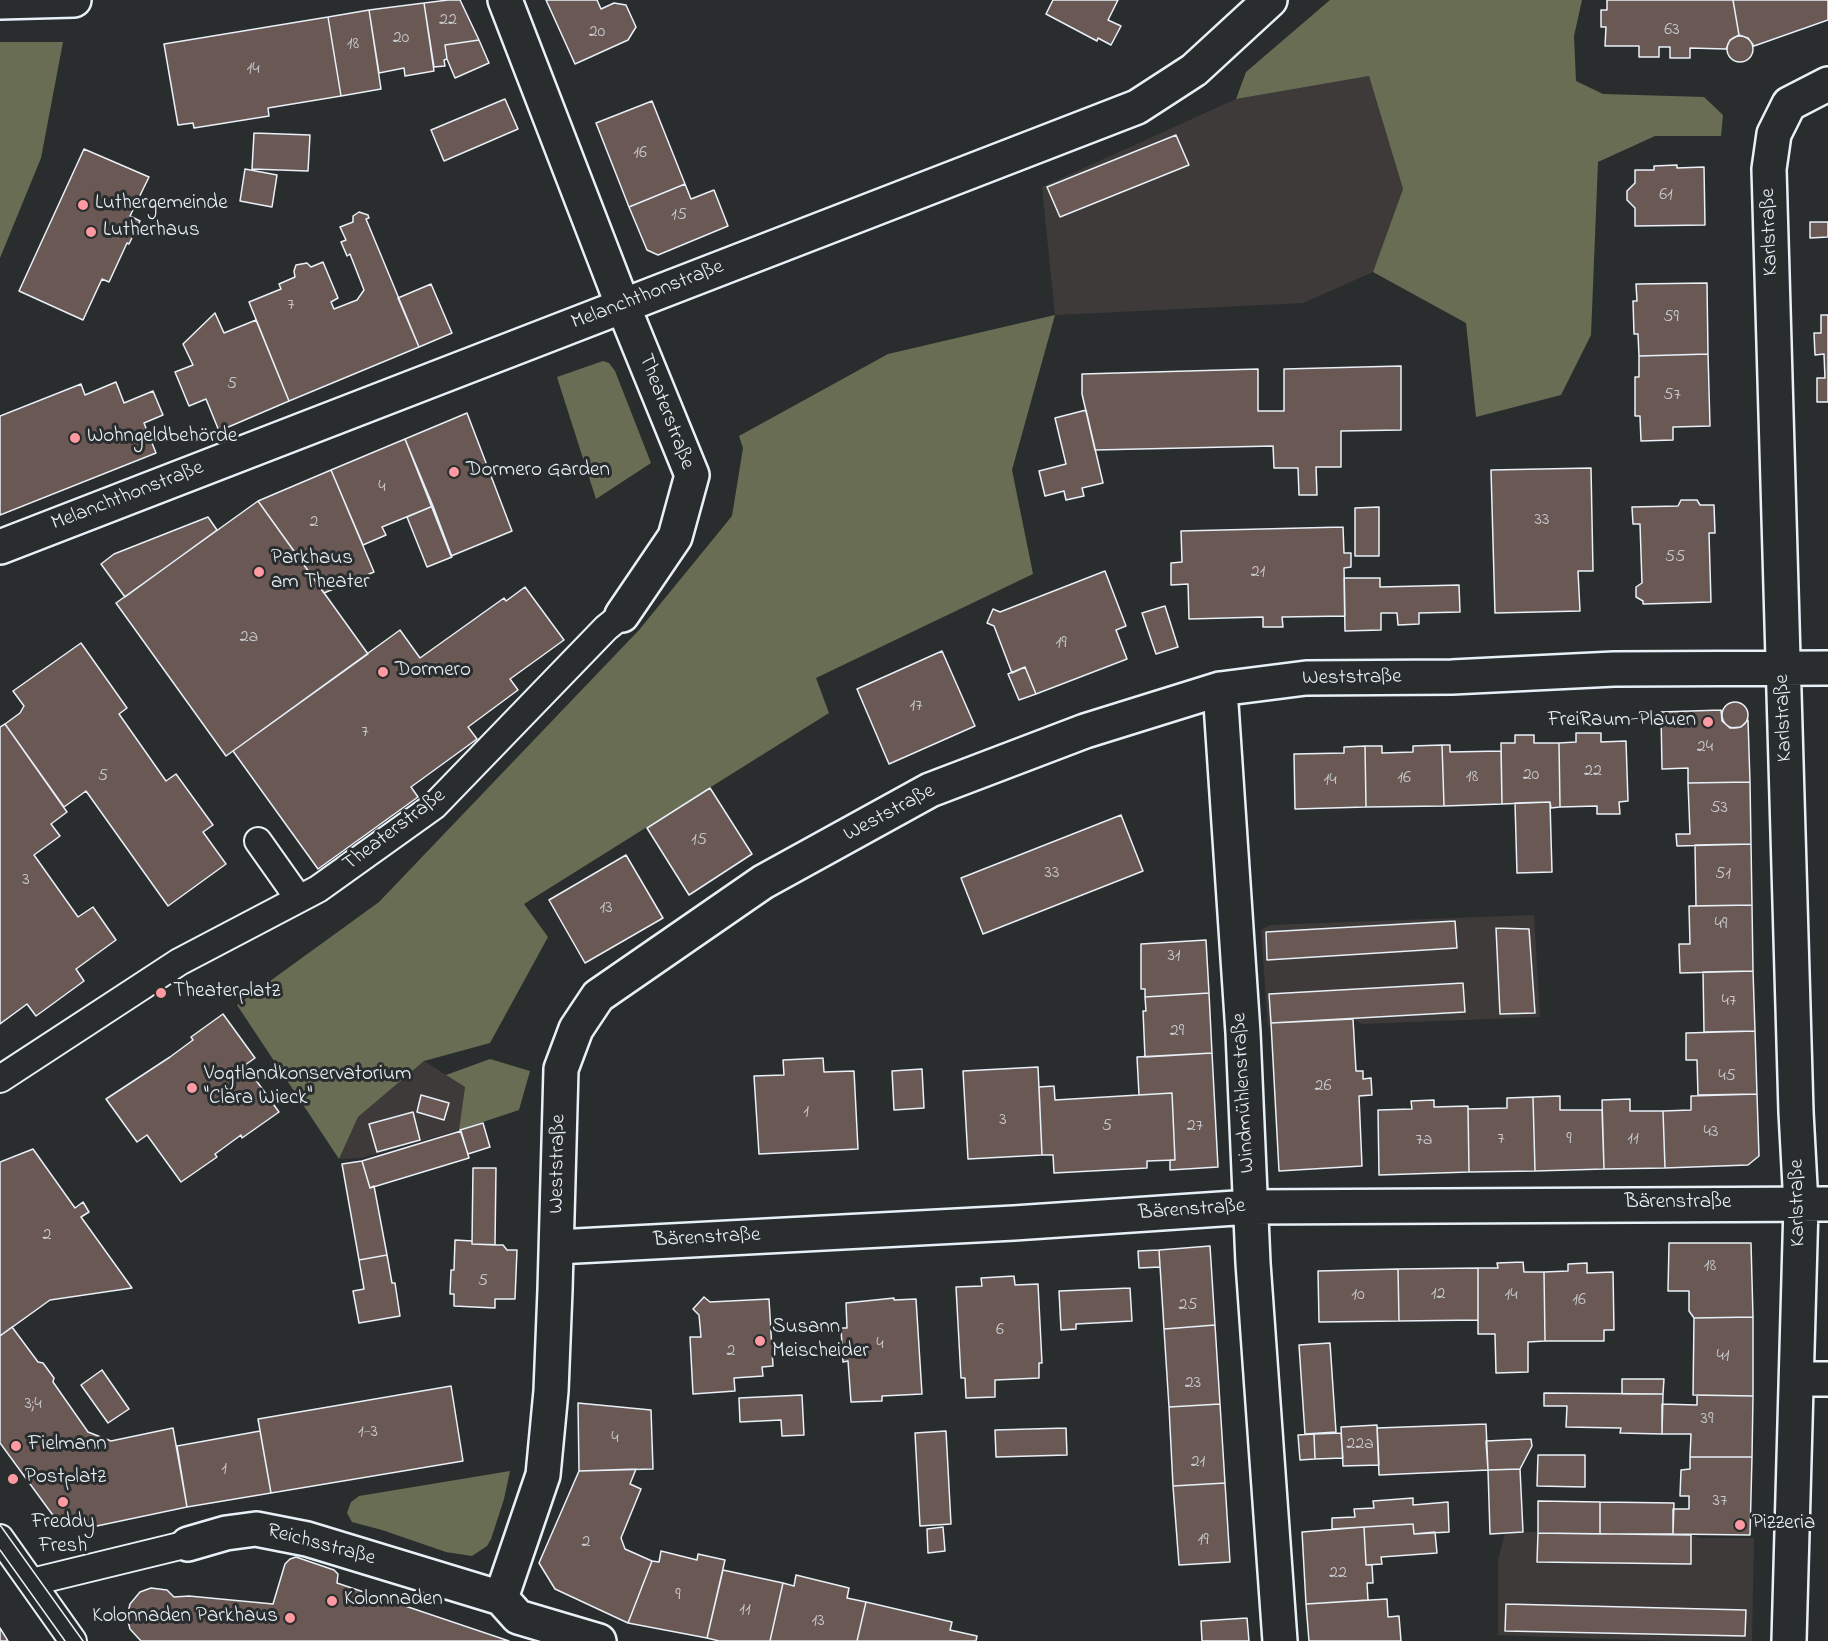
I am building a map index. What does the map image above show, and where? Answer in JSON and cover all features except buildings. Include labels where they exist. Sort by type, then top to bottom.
[{"type":"street","points":[[0,2],[74,0]]},
{"type":"street","name":"Theaterstraße","points":[[299,899],[318,889],[434,806],[606,628],[622,615],[675,537],[692,475],[623,306],[505,0]]},
{"type":"street","name":"Melanchthonstraße","points":[[0,547],[1137,106],[1194,70],[1270,0]]},
{"type":"street","name":"Karlstraße","points":[[1789,1641],[1813,1379],[1815,1204],[1796,1112],[1769,169],[1774,134],[1789,104],[1828,84]]},
{"type":"street","name":"Weststraße","points":[[501,1598],[543,1475],[550,1391],[557,1247],[561,1069],[576,1029],[598,996],[763,882],[930,790],[1085,731],[1220,689],[1306,678],[1452,677],[1614,669],[1828,668]]},
{"type":"street","name":"Windmühlenstraße","points":[[1220,689],[1243,1033],[1250,1208],[1280,1641]]},
{"type":"street","points":[[0,1079],[179,962],[299,899],[258,841]]},
{"type":"street","name":"Bärenstraße","points":[[557,1247],[1250,1208],[1815,1204]]},
{"type":"street","name":"Reichsstraße","points":[[32,1582],[226,1533],[256,1529],[307,1539],[501,1598],[518,1617],[599,1641]]},
{"type":"street","points":[[0,1538],[74,1641]]},
{"type":"shaded area","points":[[1369,76],[1403,189],[1373,272],[1303,303],[1055,315],[1042,187],[1236,99]]},
{"type":"shaded area","points":[[1534,915],[1540,1017],[1362,1024],[1353,1019],[1271,1023],[1268,1028],[1261,930],[1270,925]]},
{"type":"shaded area","points":[[424,1061],[465,1087],[459,1130],[362,1158],[339,1159],[358,1117]]},
{"type":"shaded area","points":[[1505,1533],[1754,1538],[1752,1641],[1665,1641],[1498,1635],[1498,1560]]},
{"type":"green space","points":[[1330,0],[1582,0],[1574,36],[1576,81],[1603,94],[1704,97],[1723,115],[1721,136],[1655,136],[1598,162],[1591,335],[1561,395],[1476,417],[1466,323],[1373,272],[1403,189],[1369,76],[1236,99],[1246,72]]},
{"type":"green space","points":[[0,42],[63,42],[41,158],[0,258]]},
{"type":"green space","points":[[1055,315],[1012,470],[1033,574],[816,678],[829,713],[524,904],[548,937],[490,1043],[424,1061],[358,1117],[339,1159],[237,1005],[379,902],[639,630],[732,516],[743,448],[739,436],[888,354]]},
{"type":"green space","points":[[603,361],[609,363],[615,371],[651,463],[596,499],[557,377]]},
{"type":"green space","points":[[490,1059],[530,1071],[519,1110],[459,1130],[465,1087],[446,1075]]},
{"type":"green space","points":[[510,1471],[491,1539],[487,1546],[472,1556],[446,1552],[352,1522],[347,1513],[351,1502],[359,1496]]},
{"type":"tram line","points":[[0,1525],[83,1641]]},
{"type":"tram line","points":[[0,1550],[65,1641]]},
{"type":"place","name":"Luthergemeinde","points":[[83,205]]},
{"type":"place","name":"Lutherhaus","points":[[91,232]]},
{"type":"place","name":"Wohngeldbehörde","points":[[75,438]]},
{"type":"place","name":"Dormero Garden","points":[[454,472]]},
{"type":"place","name":"Parkhaus am Theater","points":[[259,572]]},
{"type":"place","name":"Dormero","points":[[383,672]]},
{"type":"place","name":"FreiRaum-Plauen","points":[[1708,722]]},
{"type":"place","name":"Theaterplatz","points":[[161,993]]},
{"type":"place","name":"Vogtlandkonservatorium \"Clara Wieck\"","points":[[192,1088]]},
{"type":"place","name":"Susann Meischeider","points":[[760,1341]]},
{"type":"place","name":"Fielmann","points":[[16,1446]]},
{"type":"place","name":"Postplatz","points":[[13,1479]]},
{"type":"place","name":"Freddy Fresh","points":[[63,1502]]},
{"type":"place","name":"Pizzeria","points":[[1740,1525]]},
{"type":"place","name":"Kolonnaden","points":[[332,1601]]},
{"type":"place","name":"Kolonnaden Parkhaus","points":[[290,1618]]}]
